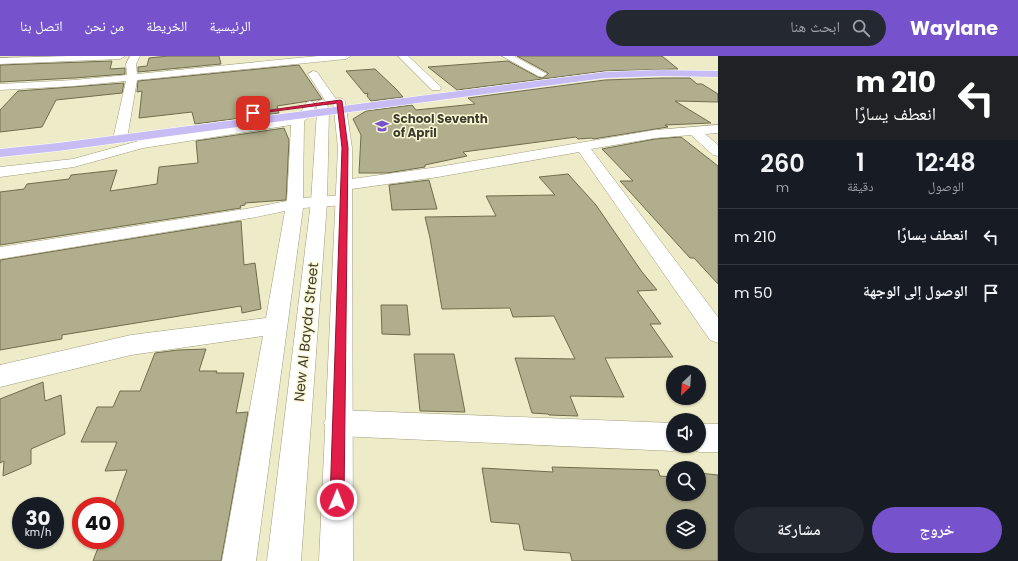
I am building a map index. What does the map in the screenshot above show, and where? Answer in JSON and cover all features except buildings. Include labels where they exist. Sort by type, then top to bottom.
[{"type":"main road","points":[[322,108],[436,88],[570,70],[630,67],[718,68]]},
{"type":"main road","points":[[0,153],[322,108],[605,75],[654,73],[718,74]]},
{"type":"main road","points":[[0,144],[121,135]]},
{"type":"street","points":[[0,61],[120,56]]},
{"type":"street","points":[[121,135],[132,78],[131,64],[135,56]]},
{"type":"street","points":[[225,56],[230,68]]},
{"type":"street","points":[[0,87],[74,84],[339,56]]},
{"type":"street","points":[[403,56],[436,88]]},
{"type":"street","points":[[507,56],[542,74]]},
{"type":"street","points":[[313,74],[322,108],[345,148],[343,307],[338,423],[336,561]]},
{"type":"street","points":[[0,172],[74,163],[147,143],[322,108]]},
{"type":"street","points":[[239,561],[295,204],[322,108]]},
{"type":"street","name":"New Al Bayda Street","points":[[284,561],[319,202],[322,108]]},
{"type":"street","points":[[0,253],[295,204],[319,202],[344,193],[438,172],[583,148],[655,134],[718,129]]},
{"type":"street","points":[[693,130],[718,152]]},
{"type":"street","points":[[583,148],[718,334]]},
{"type":"street","points":[[0,376],[131,345],[276,325]]},
{"type":"street","points":[[338,423],[666,437]]},
{"type":"street","points":[[706,438],[718,438]]},
{"type":"place","name":"School Seventh of April","points":[[382,126]]},
{"type":"route","points":[[253,113],[340,101],[345,148],[343,307],[338,423],[337,500]]}]
